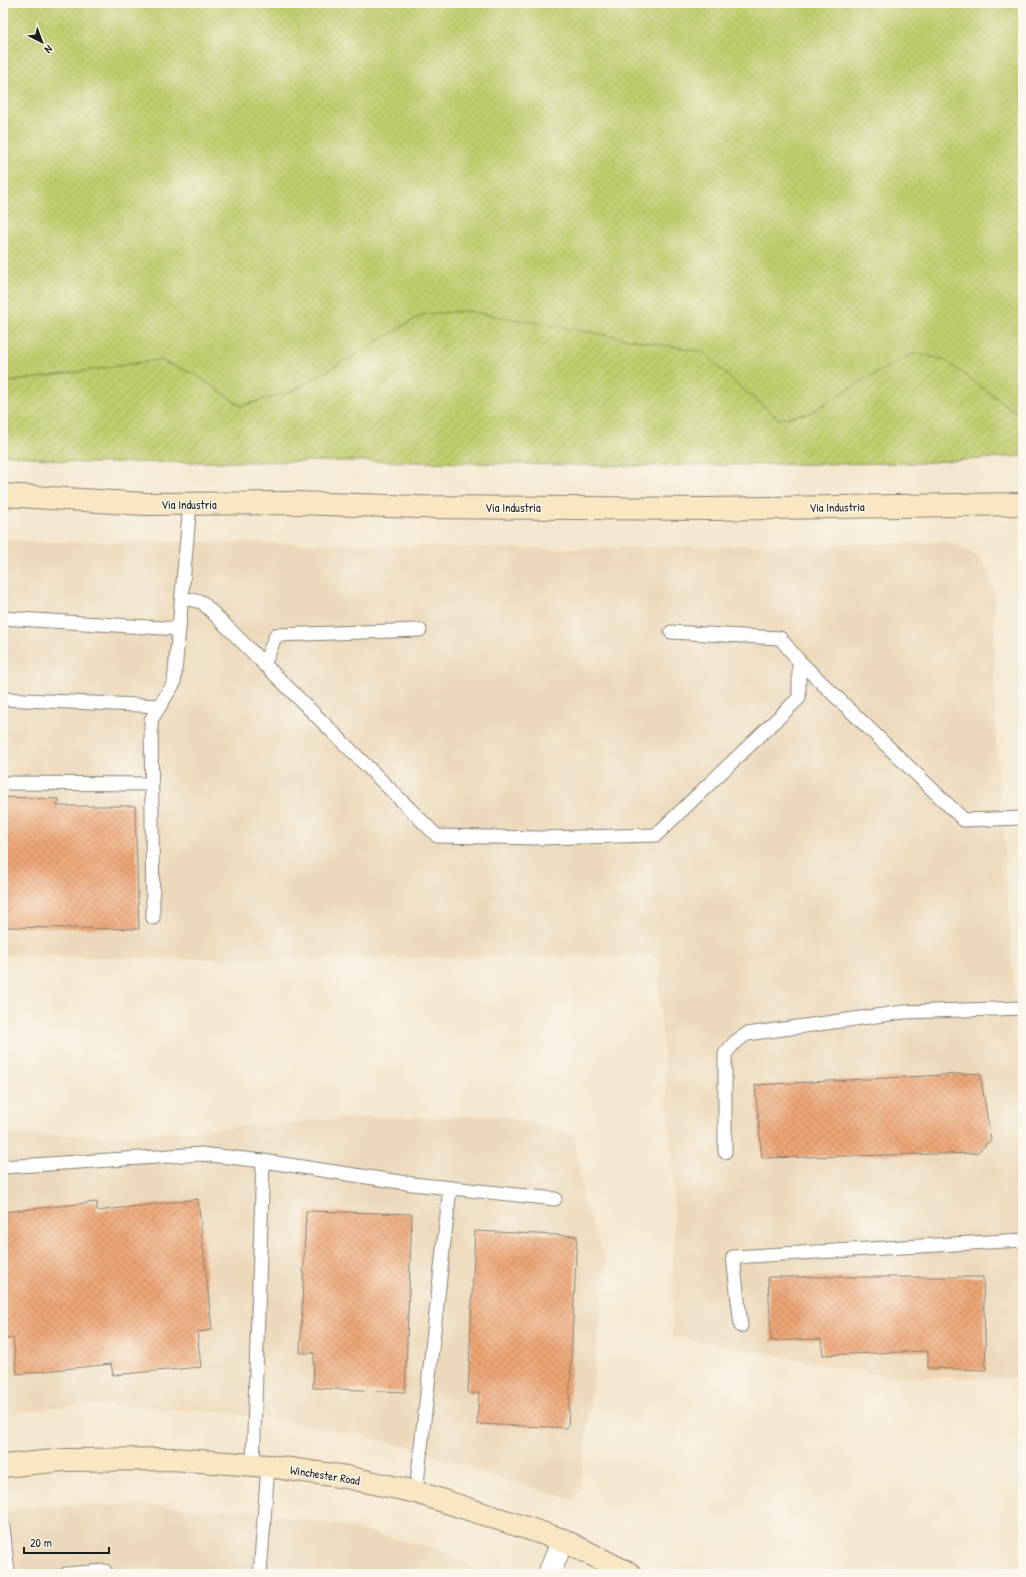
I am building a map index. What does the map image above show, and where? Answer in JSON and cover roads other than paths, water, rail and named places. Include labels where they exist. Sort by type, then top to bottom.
[{"type":"street","name":"Via Industria","points":[[3,495],[145,504],[295,503],[419,507],[709,509],[1023,504]]},
{"type":"street","name":"Winchester Road","points":[[3,1466],[64,1460],[172,1459],[261,1465],[346,1477],[416,1492],[563,1540],[630,1574]]},
{"type":"street","points":[[549,1574],[563,1540]]},
{"type":"lane","points":[[153,918],[151,720],[174,683],[190,504]]},
{"type":"lane","points":[[182,598],[202,602],[437,836],[540,838],[656,835],[798,698],[799,662]]},
{"type":"lane","points":[[3,618],[179,629]]},
{"type":"lane","points":[[264,665],[276,635],[420,630]]},
{"type":"lane","points":[[671,632],[780,638],[799,662],[964,820],[1023,818]]},
{"type":"lane","points":[[3,699],[160,706]]},
{"type":"lane","points":[[3,783],[152,784]]},
{"type":"lane","points":[[725,1152],[725,1054],[735,1042],[747,1034],[904,1012],[1023,1008]]},
{"type":"lane","points":[[3,1167],[201,1154],[263,1161],[450,1188],[555,1199]]},
{"type":"lane","points":[[260,1574],[263,1161]]},
{"type":"lane","points":[[416,1492],[450,1188]]},
{"type":"lane","points":[[741,1326],[733,1257],[1023,1240]]},
{"type":"lane","points":[[3,1526],[8,1574]]},
{"type":"lane","points":[[66,1574],[105,1571]]}]
